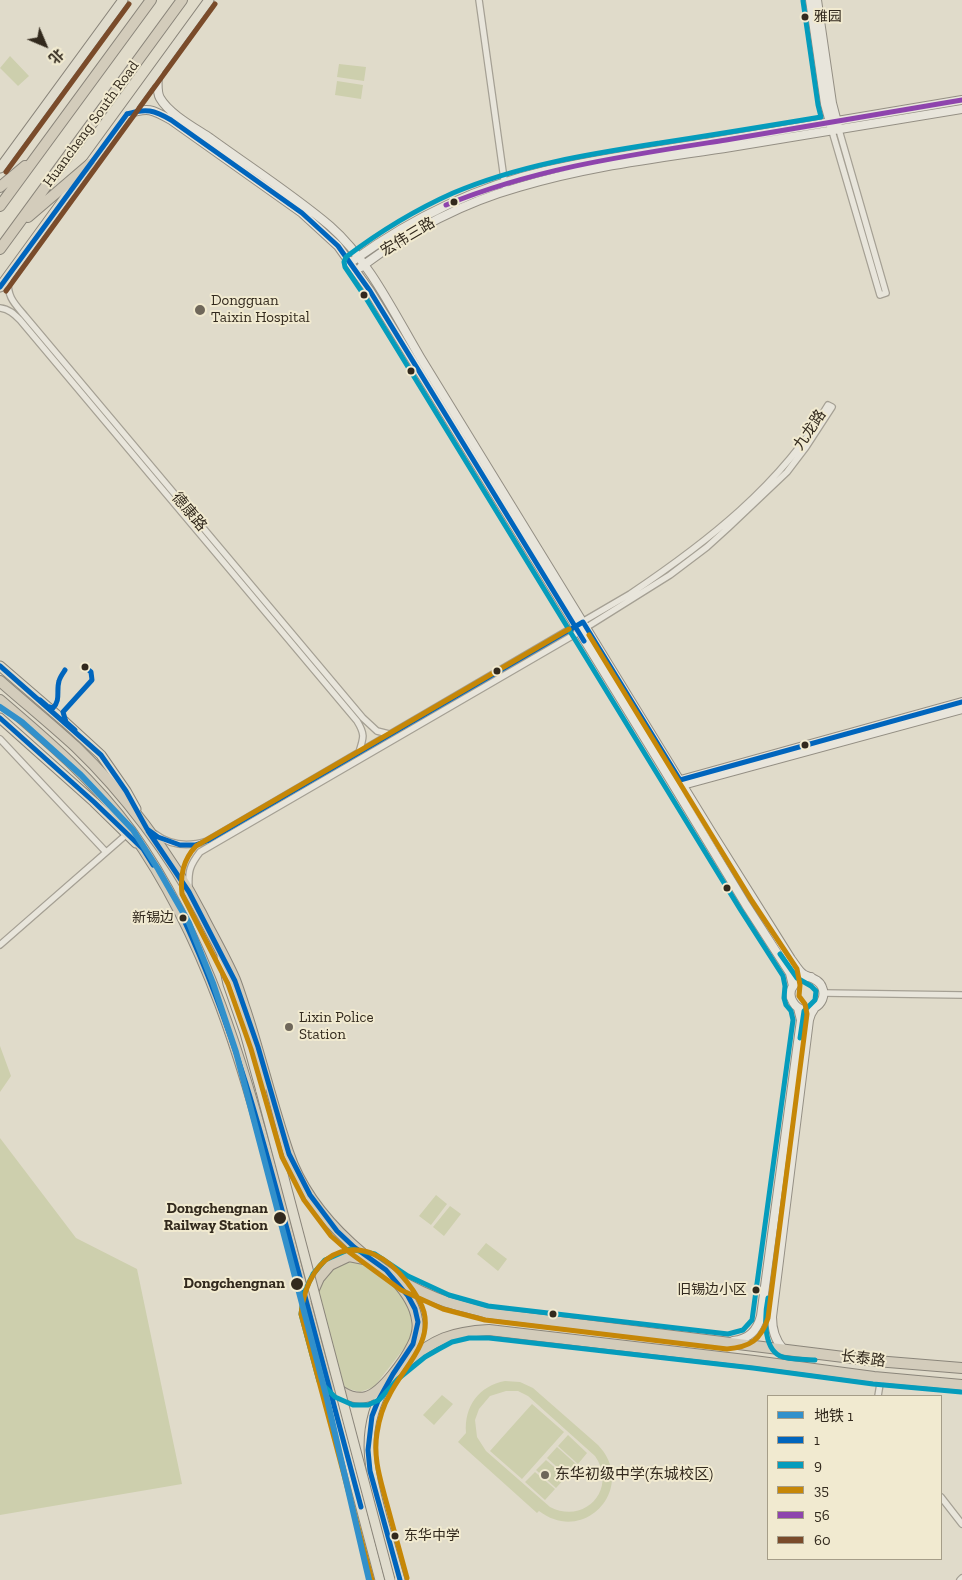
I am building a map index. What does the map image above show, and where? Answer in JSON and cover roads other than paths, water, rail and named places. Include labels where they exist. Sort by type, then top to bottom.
[{"type":"highway","name":"Huancheng South Road","points":[[0,206],[151,0]]},
{"type":"highway","name":"Huancheng South Road","points":[[0,249],[182,0]]},
{"type":"highway","points":[[0,187],[37,156]]},
{"type":"highway","points":[[14,229],[90,164]]},
{"type":"highway","points":[[0,681],[76,747],[122,797],[147,829],[189,892],[235,981],[258,1047],[288,1154],[298,1173],[310,1195],[338,1231],[354,1247],[386,1270],[408,1296],[415,1309],[418,1322],[413,1344],[393,1374],[375,1394],[366,1398],[355,1398],[339,1391],[326,1378],[252,1099],[224,1011],[196,944],[173,898],[144,849],[112,806],[65,757],[0,700]]},
{"type":"highway","points":[[308,1313],[311,1295],[319,1278],[330,1265],[349,1256],[372,1261]]},
{"type":"highway","name":"长泰路","points":[[386,1270],[404,1283],[446,1302],[487,1313],[876,1361],[962,1368]]},
{"type":"highway","name":"长泰路","points":[[393,1374],[421,1351],[450,1335],[468,1331],[490,1330],[881,1378],[962,1385]]},
{"type":"main road","points":[[0,168],[123,0]]},
{"type":"main road","points":[[0,287],[209,0]]},
{"type":"main road","points":[[810,0],[825,104],[836,131]]},
{"type":"main road","points":[[817,0],[833,122]]},
{"type":"main road","points":[[158,72],[160,97],[175,114],[307,208],[340,236],[376,282],[581,627],[677,784],[791,959],[803,973],[820,983],[824,993],[821,1004],[814,1009],[809,1020],[772,1317],[772,1326],[777,1342],[783,1349]]},
{"type":"main road","name":"宏伟三路","points":[[351,263],[376,245],[428,214],[452,203],[505,187],[544,171],[962,100]]},
{"type":"main road","points":[[126,114],[142,109],[152,110],[171,120],[302,213],[338,246],[357,271],[581,627]]},
{"type":"main road","name":"宏伟三路","points":[[357,271],[388,248],[432,222],[505,187],[626,163],[836,131],[962,109]]},
{"type":"main road","points":[[0,666],[100,755],[126,791],[147,829]]},
{"type":"main road","points":[[677,784],[962,702]]},
{"type":"main road","points":[[677,784],[962,709]]},
{"type":"main road","points":[[0,718],[144,849]]},
{"type":"main road","points":[[677,784],[741,897],[790,973],[791,997],[798,1008],[801,1020],[761,1316],[756,1329],[748,1337],[728,1342]]},
{"type":"main road","points":[[220,950],[228,984],[245,1033],[261,1091],[390,1580]]},
{"type":"main road","points":[[792,986],[800,979],[811,978]]},
{"type":"main road","points":[[798,1008],[814,1009]]},
{"type":"main road","points":[[393,1374],[372,1416],[368,1450],[370,1471],[400,1580]]},
{"type":"main road","points":[[326,1378],[380,1580]]},
{"type":"street","points":[[479,0],[505,187]]},
{"type":"street","points":[[836,131],[883,294]]},
{"type":"street","name":"德康路","points":[[8,276],[11,300],[363,718],[377,731],[389,734]]},
{"type":"street","name":"德康路","points":[[0,308],[13,313],[20,320],[357,721],[363,732],[363,740],[358,752]]},
{"type":"street","name":"九龙路","points":[[147,829],[158,837],[180,845],[207,841],[389,734],[581,627],[666,570],[710,536],[782,469],[802,444],[828,405],[832,407],[787,472],[729,527],[670,575],[200,852],[191,864],[188,876],[189,892]]},
{"type":"street","points":[[0,739],[106,852]]},
{"type":"street","points":[[0,945],[127,834]]},
{"type":"street","points":[[824,993],[962,995]]},
{"type":"street","points":[[878,1395],[881,1378]]},
{"type":"street","points":[[942,1498],[962,1524]]},
{"type":"metro line","name":"1","points":[[0,707],[22,722],[81,775],[133,830],[189,923],[213,983],[236,1052],[327,1399],[369,1580]]},
{"type":"place","name":"雅园","points":[[805,17]]},
{"type":"place","name":"Dongguan Taixin Hospital","points":[[200,310]]},
{"type":"place","name":"新锡边","points":[[183,918]]},
{"type":"place","name":"Lixin Police Station","points":[[289,1027]]},
{"type":"place","name":"Dongchengnan Railway Station","points":[[280,1218]]},
{"type":"place","name":"Dongchengnan","points":[[297,1284]]},
{"type":"place","name":"旧锡边小区","points":[[756,1290]]},
{"type":"place","name":"东华初级中学(东城校区)","points":[[545,1475]]},
{"type":"place","name":"东华中学","points":[[395,1536]]}]
